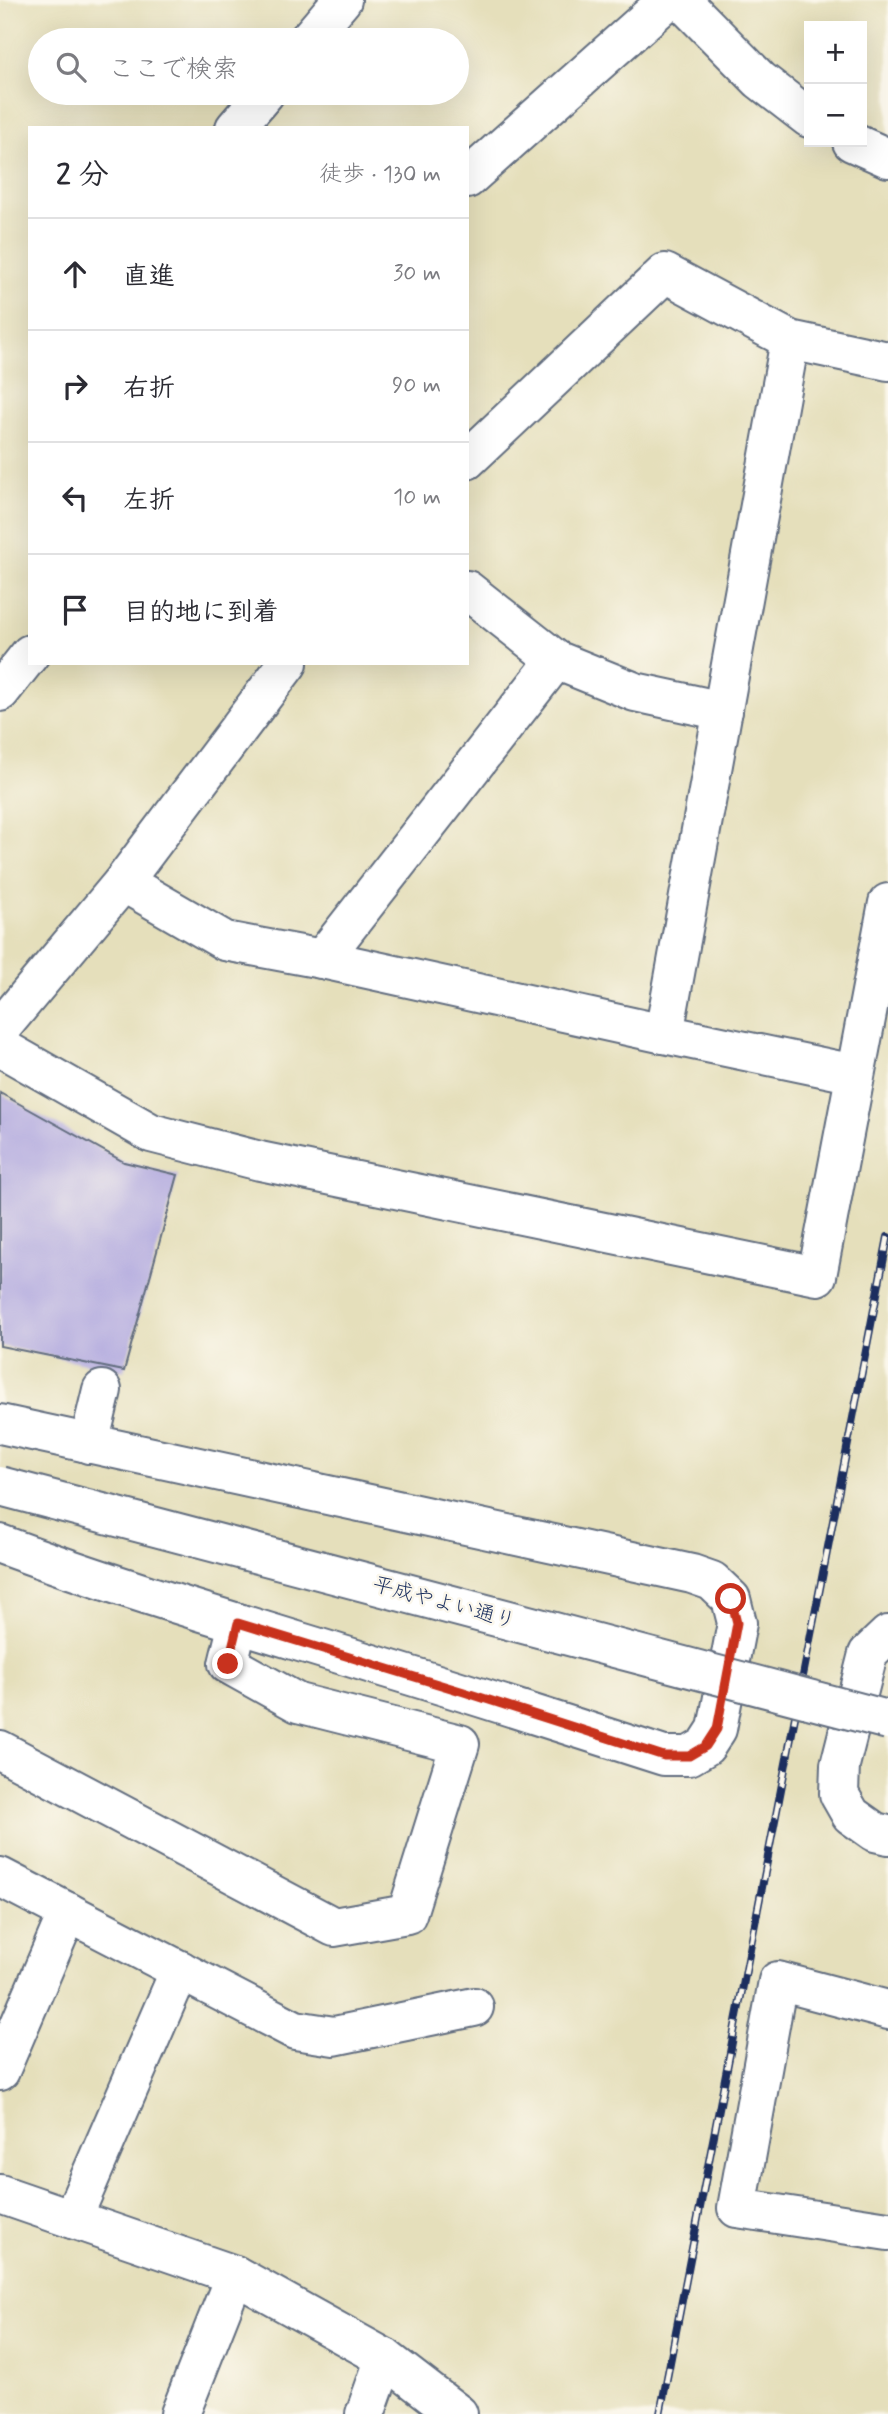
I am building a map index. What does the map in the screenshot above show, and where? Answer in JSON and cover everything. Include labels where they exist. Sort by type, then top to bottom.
[{"type":"street","points":[[318,28],[342,0]]},
{"type":"street","points":[[469,178],[668,0]]},
{"type":"street","points":[[681,0],[760,80],[804,114]]},
{"type":"street","points":[[237,126],[255,105]]},
{"type":"street","points":[[863,147],[888,158]]},
{"type":"street","points":[[469,458],[665,274],[790,340],[888,362]]},
{"type":"street","points":[[664,1034],[790,340]]},
{"type":"street","points":[[469,592],[556,660],[635,692],[723,711]]},
{"type":"street","points":[[0,692],[28,657]]},
{"type":"street","points":[[322,959],[556,660]]},
{"type":"street","points":[[0,1029],[123,882],[286,665]]},
{"type":"street","points":[[123,882],[225,941],[322,959],[855,1074]]},
{"type":"street","points":[[0,1047],[151,1133],[260,1161],[817,1276],[888,903]]},
{"type":"street","points":[[89,1444],[102,1390]]},
{"type":"street","points":[[0,1424],[692,1574],[712,1581],[731,1599],[737,1623],[717,1729],[706,1746],[689,1756],[664,1756],[238,1623],[0,1544]]},
{"type":"street","name":"平成やよい通り","points":[[0,1486],[888,1720]]},
{"type":"street","points":[[0,1750],[334,1927],[407,1914],[460,1744],[298,1703],[228,1664],[238,1623]]},
{"type":"street","points":[[888,1635],[868,1654],[840,1765],[839,1794],[852,1815],[875,1832],[888,1835]]},
{"type":"street","points":[[0,1877],[296,2030],[334,2036],[474,2007]]},
{"type":"street","points":[[0,2071],[68,1912]]},
{"type":"street","points":[[72,2219],[180,1970]]},
{"type":"street","points":[[888,2010],[778,1981],[737,2208],[888,2231]]},
{"type":"street","points":[[0,2194],[235,2274],[385,2358],[458,2414]]},
{"type":"street","points":[[180,2414],[235,2274]]},
{"type":"street","points":[[365,2414],[385,2358]]},
{"type":"building","points":[[0,1093],[124,1162],[178,1175],[124,1371],[0,1346]]},
{"type":"railway","points":[[660,2414],[888,1237]]},
{"type":"route","points":[[228,1664],[238,1623],[664,1756],[689,1756],[706,1746],[717,1729],[737,1623],[731,1599]]}]
